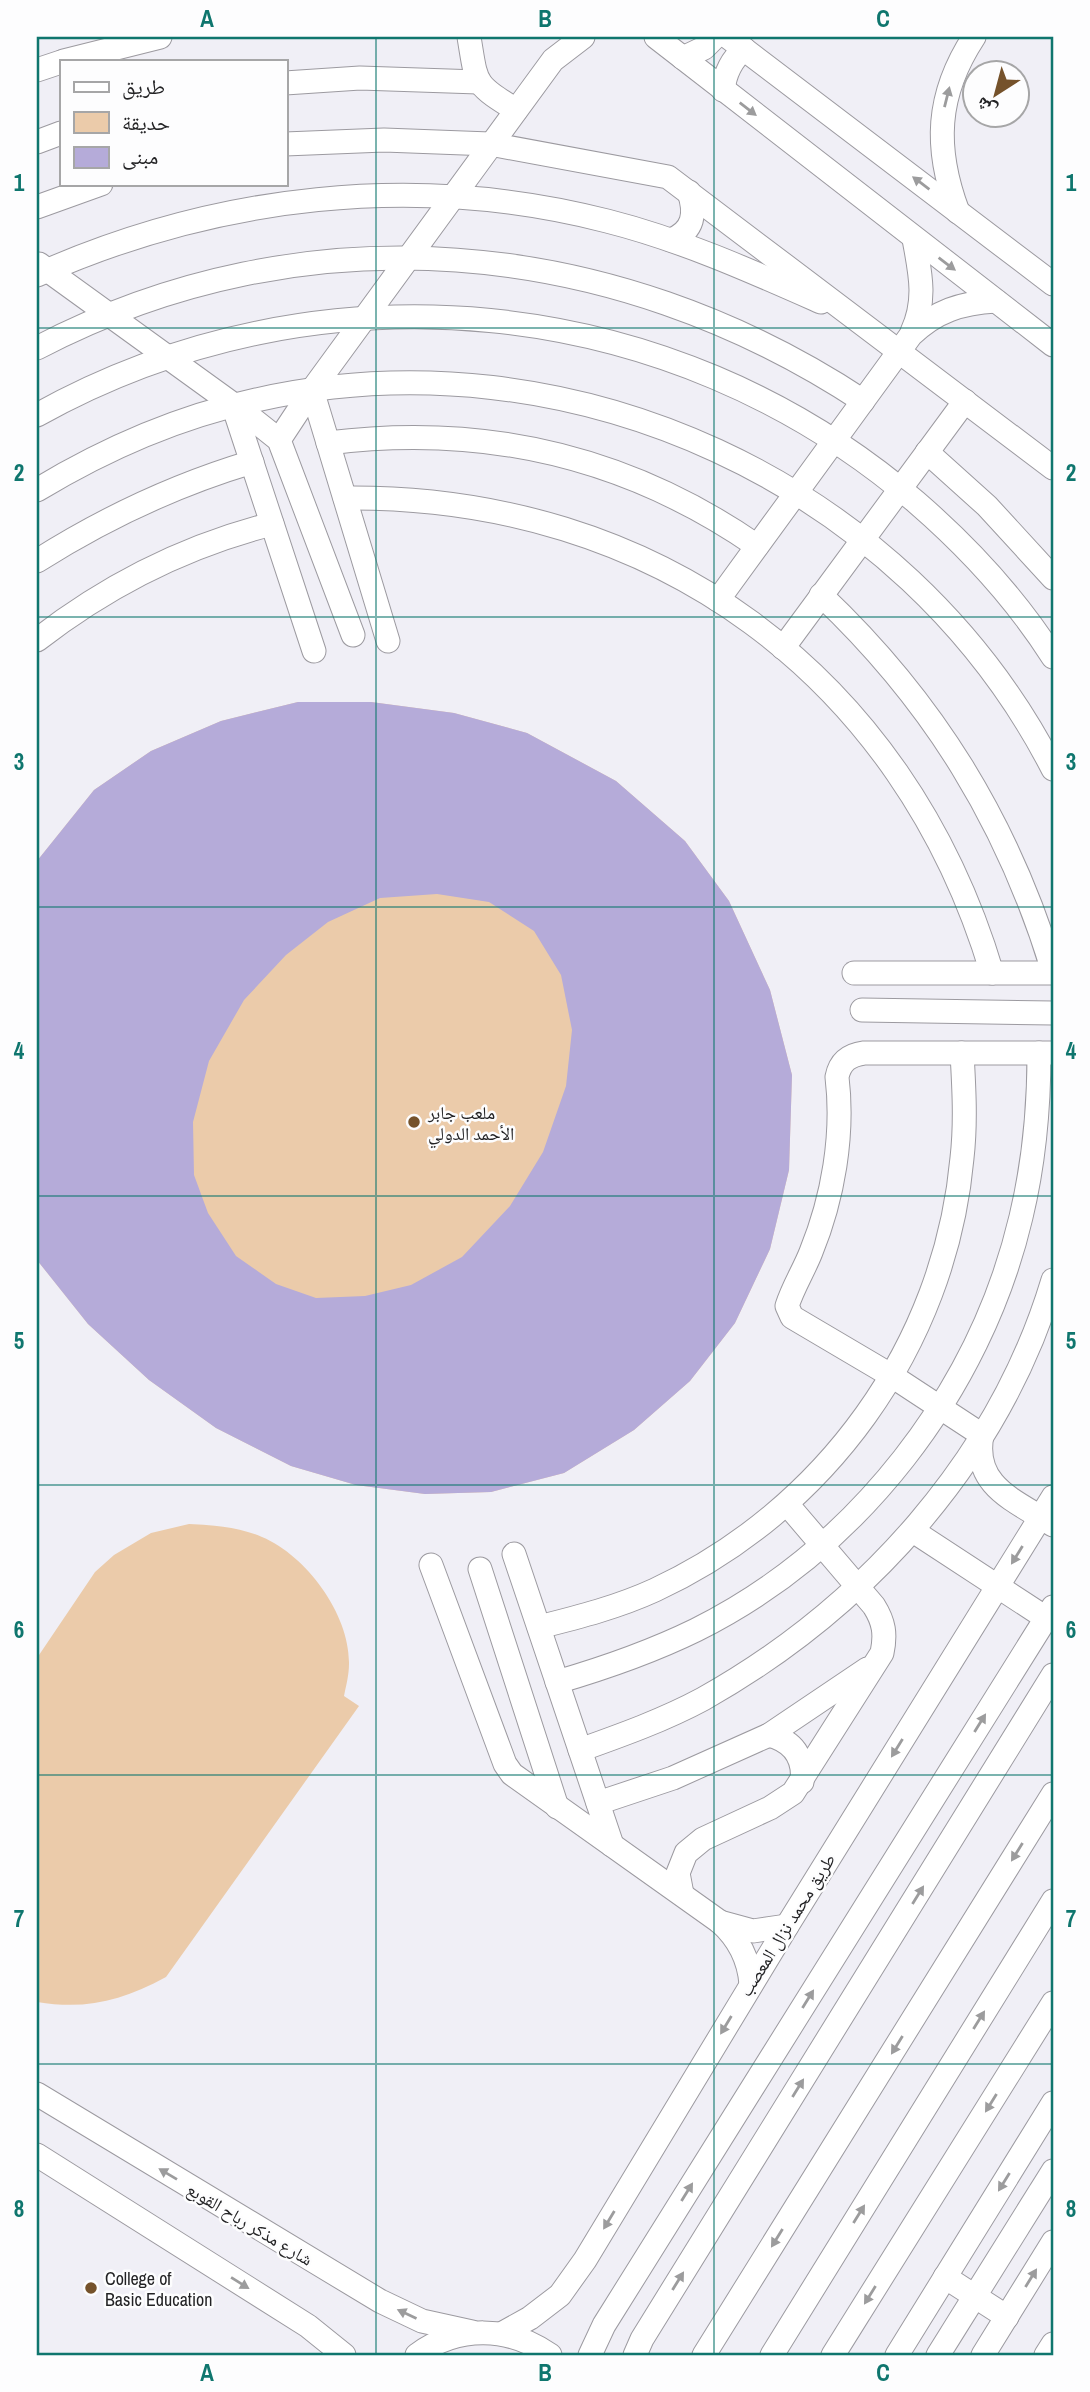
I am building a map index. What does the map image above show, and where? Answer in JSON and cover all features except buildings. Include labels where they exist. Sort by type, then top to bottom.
[{"type":"street","points":[[71,60],[160,37]]},
{"type":"street","points":[[469,37],[478,82],[492,95],[516,110]]},
{"type":"street","points":[[553,60],[562,37]]},
{"type":"street","points":[[279,440],[364,317],[553,60],[583,37]]},
{"type":"street","points":[[656,37],[1053,345]]},
{"type":"street","points":[[683,58],[704,48],[715,37]]},
{"type":"street","points":[[958,212],[948,187],[943,160],[943,120],[951,80],[974,37]]},
{"type":"street","points":[[723,90],[727,71],[737,55],[736,43]]},
{"type":"street","points":[[736,43],[1053,284]]},
{"type":"street","points":[[37,70],[60,63]]},
{"type":"street","points":[[287,83],[360,78],[478,82]]},
{"type":"street","points":[[37,142],[60,133]]},
{"type":"street","points":[[287,144],[384,139],[491,144],[668,177],[856,317]]},
{"type":"street","points":[[37,207],[95,186]]},
{"type":"street","points":[[671,240],[684,233],[692,221],[694,206],[689,192]]},
{"type":"street","points":[[40,269],[138,235],[189,221],[306,200],[372,196],[452,197],[568,212],[671,240],[732,263],[856,317],[905,343],[965,401],[1050,467]]},
{"type":"street","points":[[905,343],[922,297],[921,270],[914,239]]},
{"type":"street","points":[[37,348],[109,315],[184,289],[253,273],[323,262],[408,258],[465,260],[536,268],[640,293],[707,317],[761,341],[803,363],[863,401]]},
{"type":"street","points":[[40,269],[109,315],[279,440],[353,635]]},
{"type":"street","points":[[718,600],[905,343],[932,317],[945,310],[972,302],[996,301]]},
{"type":"street","points":[[37,415],[92,386],[166,357],[276,328],[364,317],[431,316],[482,319],[547,328],[610,341],[659,356],[732,385],[834,441],[900,489],[941,525],[994,580],[1053,657]]},
{"type":"street","points":[[37,490],[122,444],[188,419],[233,405],[312,390],[360,384],[430,382],[500,387],[569,399],[637,418],[703,443],[797,492],[863,539],[928,597],[979,654],[1017,707],[1053,769]]},
{"type":"street","points":[[312,390],[388,641]]},
{"type":"street","points":[[783,648],[965,401]]},
{"type":"street","points":[[233,405],[314,651]]},
{"type":"street","points":[[328,443],[388,437],[449,437],[509,443],[548,451],[597,464],[653,486],[707,513],[757,546]]},
{"type":"street","points":[[927,452],[994,513],[1053,578]]},
{"type":"street","points":[[37,561],[70,540],[140,503],[252,462]]},
{"type":"street","points":[[345,498],[444,502],[540,521],[632,554],[718,600],[783,648],[853,717],[895,768],[946,852],[960,882],[992,972]]},
{"type":"street","points":[[37,640],[79,609],[147,569],[196,548],[272,524]]},
{"type":"street","points":[[821,595],[904,683],[957,756],[988,808],[1014,862],[1053,972],[854,973]]},
{"type":"street","points":[[862,1010],[1053,1013]]},
{"type":"street","points":[[557,1682],[617,1663],[698,1629],[752,1597],[823,1544],[887,1479],[940,1407],[981,1333],[1011,1256],[1032,1163],[1046,1053],[864,1053],[851,1056],[841,1065],[837,1077],[837,1141],[829,1196],[813,1249],[787,1306],[792,1317],[892,1376],[940,1407],[982,1435]]},
{"type":"street","points":[[539,1627],[616,1605],[689,1573],[723,1552],[787,1504],[838,1452],[861,1423],[892,1376],[917,1329],[951,1229],[962,1159],[962,1053]]},
{"type":"street","points":[[580,1750],[641,1728],[757,1667],[810,1629],[859,1587],[913,1531],[982,1435],[1027,1349],[1053,1283]]},
{"type":"street","points":[[982,1435],[982,1465],[992,1483],[1049,1513]]},
{"type":"street","points":[[682,1894],[678,1873],[681,1862],[694,1845],[781,1802],[802,1782],[878,1661],[884,1644],[884,1626],[874,1606],[787,1504]]},
{"type":"street","name":"طريق محمد نزال المعصب","points":[[503,2333],[530,2318],[560,2295],[585,2260],[751,1984],[997,1587],[1049,1513]]},
{"type":"street","points":[[590,2355],[604,2325],[1050,1612],[997,1587],[913,1531]]},
{"type":"street","points":[[514,1554],[612,1845]]},
{"type":"street","points":[[431,1565],[505,1764],[512,1774],[720,1922],[729,1930],[742,1950],[750,1972],[751,1984]]},
{"type":"street","points":[[480,1569],[557,1807]]},
{"type":"street","points":[[598,1803],[673,1779],[769,1735],[814,1707],[878,1661]]},
{"type":"street","points":[[635,2355],[1053,1675]]},
{"type":"street","points":[[769,1735],[779,1738],[796,1751],[801,1760],[802,1782]]},
{"type":"street","points":[[704,2355],[1053,1794]]},
{"type":"street","points":[[772,2355],[1053,1900]]},
{"type":"street","points":[[720,1922],[753,1931],[787,1926]]},
{"type":"street","points":[[833,2355],[1053,2003]]},
{"type":"street","name":"شارع مذكر رباح القوبع","points":[[37,2094],[380,2301],[422,2321],[472,2332]]},
{"type":"street","points":[[897,2355],[1053,2103]]},
{"type":"street","points":[[37,2155],[308,2326],[344,2355]]},
{"type":"street","points":[[938,2355],[1053,2171]]},
{"type":"street","points":[[983,2355],[1053,2242]]},
{"type":"street","points":[[945,2277],[1007,2317]]},
{"type":"street","points":[[416,2355],[444,2339],[472,2332],[503,2333],[534,2343],[550,2355]]},
{"type":"street","points":[[1046,2355],[1053,2344]]},
{"type":"green space","name":"ملعب جابر الأحمد الدولي","points":[[298,702],[371,702],[454,713],[527,733],[616,781],[685,841],[729,901],[770,990],[792,1075],[789,1170],[770,1249],[735,1323],[690,1381],[634,1430],[564,1473],[491,1492],[425,1494],[356,1485],[291,1466],[216,1428],[149,1380],[88,1324],[37,1260],[37,861],[94,790],[151,751],[221,721]]},
{"type":"green space","points":[[189,1524],[226,1527],[262,1537],[295,1558],[310,1573],[334,1607],[342,1626],[349,1664],[344,1696],[359,1706],[166,1977],[119,1998],[103,2002],[72,2005],[37,2002],[37,1658],[95,1572],[114,1555],[151,1533]]},
{"type":"place","name":"ملعب جابر الأحمد الدولي","points":[[414,1122]]},
{"type":"place","name":"College of Basic Education","points":[[91,2288]]}]
